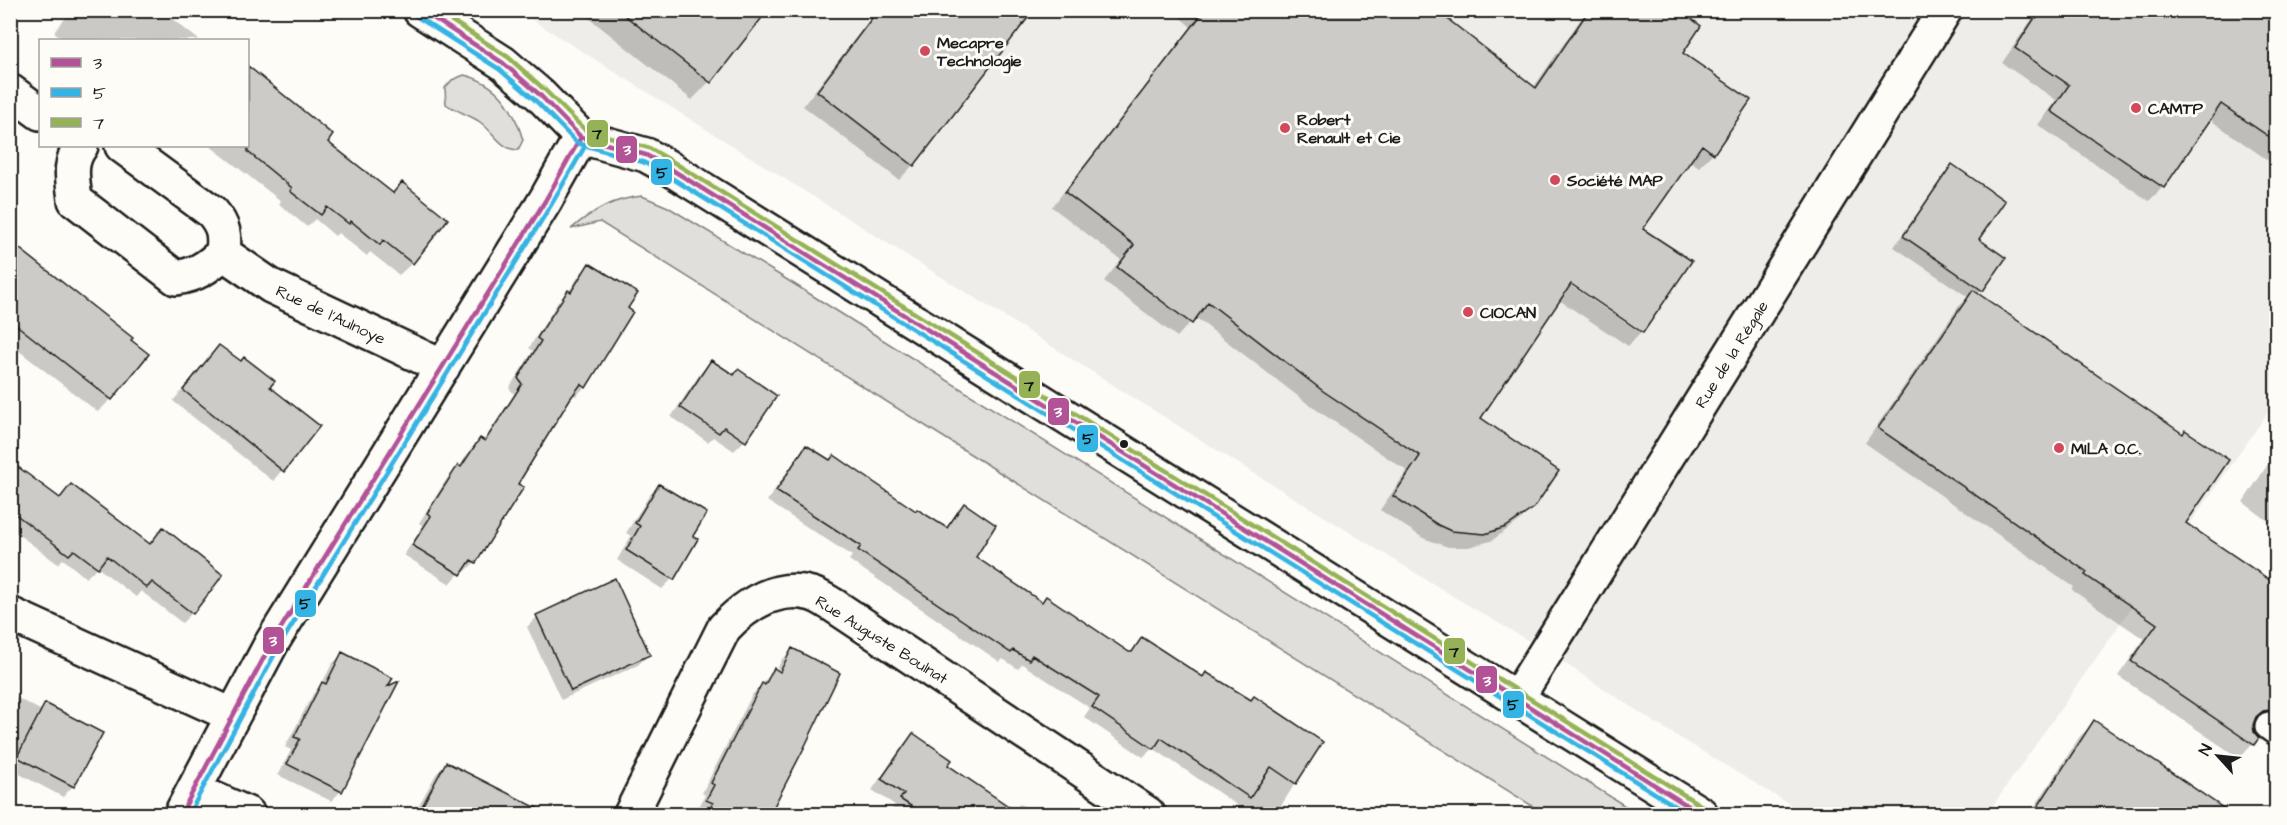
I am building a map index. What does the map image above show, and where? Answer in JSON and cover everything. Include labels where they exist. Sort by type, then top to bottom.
[{"type":"street","points":[[420,10],[503,63],[540,95],[581,137],[646,155],[666,166],[1701,814]]},
{"type":"street","name":"Rue de la Régale","points":[[1517,698],[1946,10]]},
{"type":"street","points":[[10,91],[39,112]]},
{"type":"street","points":[[248,814],[188,802],[271,644],[545,201],[581,137]]},
{"type":"street","points":[[80,147],[74,156],[72,168],[75,200],[176,278],[192,276],[209,266],[223,253],[225,235],[221,222],[212,212],[123,147]]},
{"type":"street","name":"Rue de l'Aulnoye","points":[[223,253],[271,286],[443,367]]},
{"type":"street","name":"Rue Auguste Boulnat","points":[[631,814],[724,628],[740,611],[756,601],[771,595],[792,592],[812,594],[832,605],[1149,814]]},
{"type":"street","points":[[10,614],[232,715]]},
{"type":"shaded area","points":[[518,11],[2276,11],[2276,401],[1987,814],[1806,814],[1662,727],[1546,651],[1228,457]]},
{"type":"shaded area","points":[[464,75],[486,84],[503,98],[515,117],[523,140],[518,150],[502,144],[480,122],[446,104],[445,88],[452,80]]},
{"type":"shaded area","points":[[642,196],[668,207],[794,284],[1638,814],[1545,814],[600,222],[571,229],[604,206]]},
{"type":"building","points":[[618,10],[768,10],[711,83]]},
{"type":"building","name":"Mecapre Technologie","points":[[878,10],[1034,10],[914,166],[817,91]]},
{"type":"building","points":[[1205,10],[1436,10],[1536,88],[1589,10],[1680,10],[1701,26],[1683,53],[1751,100],[1714,154],[1702,145],[1643,229],[1692,261],[1643,333],[1571,284],[1481,418],[1559,471],[1534,508],[1506,527],[1485,534],[1451,531],[1393,496],[1420,456],[1323,391],[1208,302],[1192,324],[1117,267],[1134,245],[1065,192]]},
{"type":"building","points":[[2040,10],[2277,10],[2277,142],[2221,104],[2164,188],[2051,111],[2069,85],[2015,48]]},
{"type":"building","points":[[249,67],[333,135],[328,142],[393,193],[402,182],[448,219],[413,264],[383,240],[380,245],[351,221],[349,224],[327,207],[321,215],[290,191],[292,188],[248,152]]},
{"type":"building","points":[[1952,164],[2005,201],[1979,239],[2006,258],[1983,291],[1903,236]]},
{"type":"building","points":[[10,241],[133,338],[131,340],[149,354],[112,400],[10,320]]},
{"type":"building","points":[[589,263],[638,293],[628,308],[633,312],[586,388],[581,384],[570,399],[518,484],[524,487],[476,563],[471,560],[461,575],[412,545],[431,516],[427,513],[458,465],[461,467],[480,438],[485,441],[522,384],[518,378],[541,341],[537,338],[568,290],[571,292]]},
{"type":"building","name":"MILA O.C.","points":[[1973,290],[2183,434],[2185,430],[2229,460],[2186,523],[2277,585],[2277,712],[2263,711],[2256,717],[2253,725],[2254,732],[2259,738],[2254,745],[2131,661],[2157,624],[2085,575],[2087,572],[1878,428]]},
{"type":"building","points":[[219,345],[241,361],[244,357],[275,381],[270,387],[320,426],[284,472],[183,390]]},
{"type":"building","points":[[711,360],[734,375],[738,369],[777,396],[746,442],[724,427],[719,433],[680,407]]},
{"type":"building","points":[[806,445],[830,460],[834,455],[916,511],[917,509],[947,528],[964,503],[996,525],[976,557],[1042,602],[1046,596],[1129,652],[1132,652],[1142,637],[1203,677],[1206,672],[1251,700],[1254,696],[1323,742],[1296,784],[1271,767],[1250,798],[1161,738],[1154,749],[1092,707],[1099,697],[1032,655],[1029,660],[1013,650],[1011,653],[858,550],[861,546],[776,491]]},
{"type":"building","points":[[10,461],[60,498],[71,484],[150,544],[163,527],[223,575],[193,614],[152,582],[147,588],[107,556],[98,568],[74,550],[69,555],[10,510]]},
{"type":"building","points":[[659,484],[707,513],[693,536],[698,539],[674,580],[626,550],[640,526],[635,523]]},
{"type":"building","points":[[615,578],[650,655],[571,691],[536,615]]},
{"type":"building","points":[[792,648],[840,673],[803,750],[770,814],[707,814],[713,803],[706,800],[714,785],[711,783],[762,683],[765,685],[774,668],[780,672]]},
{"type":"building","points":[[342,652],[393,678],[388,686],[399,681],[342,792],[287,764],[300,739],[294,737],[322,682],[326,684]]},
{"type":"building","points":[[45,703],[103,733],[74,787],[17,757]]},
{"type":"building","points":[[2094,720],[2232,814],[2033,814]]},
{"type":"building","points":[[913,733],[952,760],[948,765],[1020,814],[923,814],[900,799],[904,794],[881,779]]},
{"type":"building","points":[[446,762],[549,814],[418,814]]},
{"type":"transit line","name":"3","points":[[421,10],[503,63],[540,95],[581,137],[646,155],[666,166],[1701,814]]},
{"type":"transit line","name":"7","points":[[435,10],[508,57],[585,130],[649,148],[670,160],[1705,808]]},
{"type":"transit line","name":"5","points":[[416,16],[499,69],[535,100],[577,143],[643,162],[662,172],[1688,814]]},
{"type":"transit line","name":"3","points":[[181,814],[271,644],[545,201],[581,137]]},
{"type":"transit line","name":"5","points":[[189,814],[278,648],[551,205],[588,141]]},
{"type":"place","name":"Mecapre Technologie","points":[[925,51]]},
{"type":"place","name":"CAMTP","points":[[2136,108]]},
{"type":"place","name":"Robert Renault et Cie","points":[[1285,128]]},
{"type":"place","name":"Société MAP","points":[[1555,180]]},
{"type":"place","name":"CIOCAN","points":[[1468,312]]},
{"type":"place","name":"MILA O.C.","points":[[2059,448]]}]
